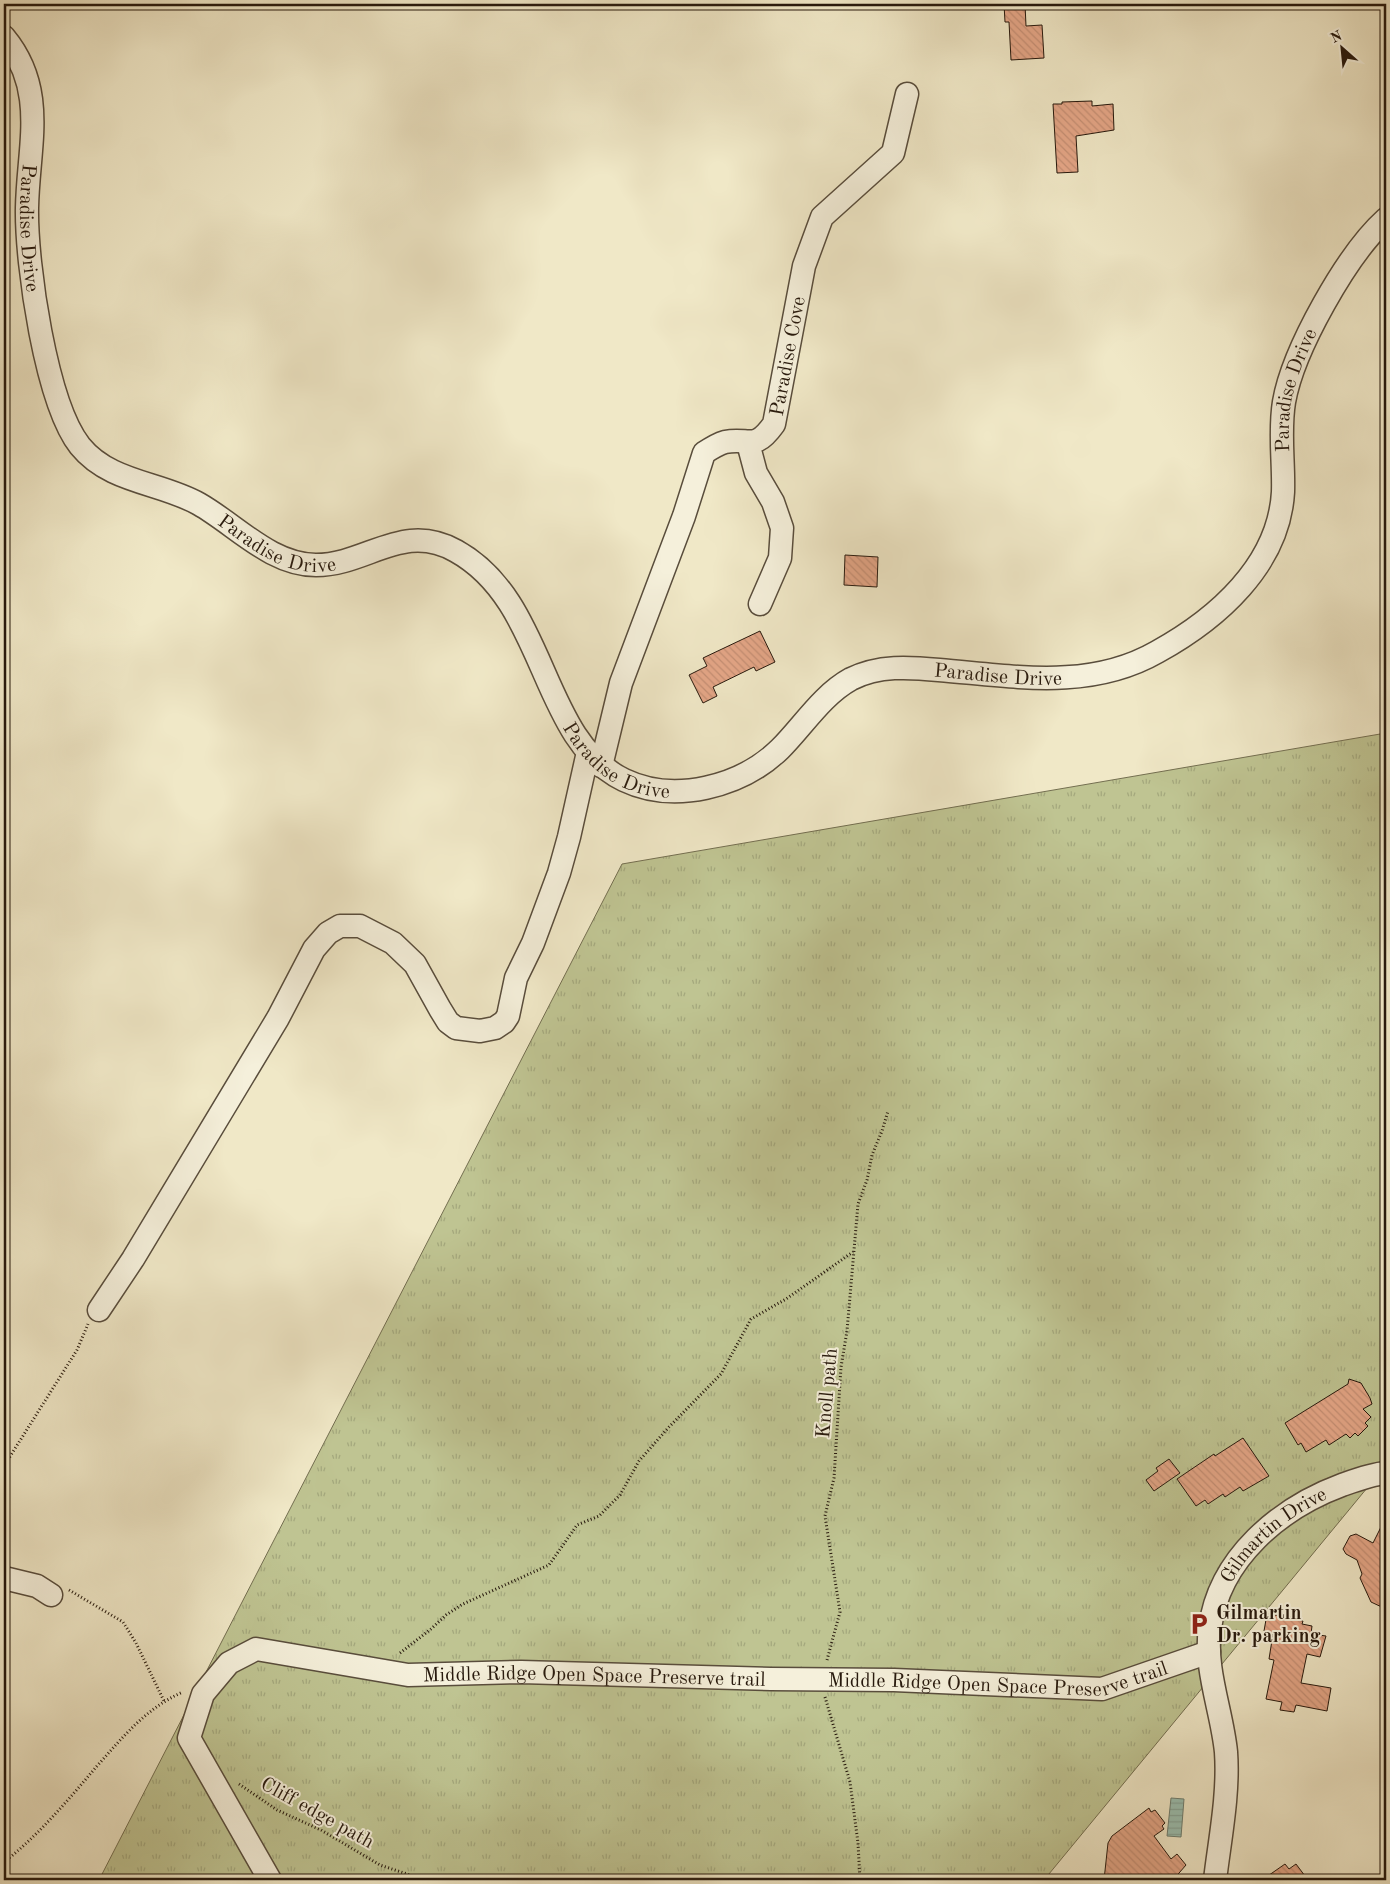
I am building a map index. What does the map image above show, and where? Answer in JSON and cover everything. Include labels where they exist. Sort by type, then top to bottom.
[{"type":"street","name":"Paradise Drive","points":[[4,37],[23,66],[32,104],[27,226],[34,293],[55,390],[69,429],[80,446],[94,460],[108,470],[181,495],[199,504],[264,548],[288,560],[313,565],[334,563],[403,541],[422,540],[442,544],[458,551],[475,563],[504,594],[527,632],[564,715],[594,759],[632,784],[651,790],[671,792],[710,786],[754,769],[776,753],[836,689],[855,677],[869,672],[894,667],[912,667],[1032,678],[1092,676],[1131,665],[1189,632],[1228,601],[1243,585],[1266,552],[1280,514],[1283,493],[1284,404],[1289,383],[1306,343],[1338,280],[1360,245],[1386,219]]},
{"type":"street","name":"Paradise Cove","points":[[99,1310],[133,1259],[278,1018],[314,948],[328,933],[340,926],[360,926],[393,943],[415,964],[448,1022],[456,1028],[480,1031],[495,1028],[504,1022],[508,1016],[516,978],[533,943],[559,873],[594,759],[684,516],[704,453],[726,442],[748,443],[764,437],[774,424],[804,266],[822,217],[893,153],[907,94]]},
{"type":"street","points":[[748,443],[756,473],[773,502],[782,528],[780,558],[760,604]]},
{"type":"street","name":"Gilmartin Drive","points":[[1215,1880],[1225,1793],[1226,1755],[1208,1652],[1212,1617],[1220,1595],[1231,1572],[1258,1535],[1288,1512],[1320,1493],[1352,1481],[1386,1473]]},
{"type":"street","points":[[4,1578],[57,1591]]},
{"type":"street","name":"Middle Ridge Open Space Preserve trail","points":[[270,1880],[190,1738],[203,1694],[229,1663],[256,1650],[408,1675],[521,1672],[821,1680],[894,1680],[1102,1689],[1208,1652]]},
{"type":"path","name":"Knoll path","points":[[821,1680],[840,1612],[825,1516],[834,1478],[841,1367],[847,1331],[858,1204],[868,1180],[872,1155],[888,1111]]},
{"type":"path","points":[[377,1670],[410,1648],[446,1615],[462,1604],[549,1565],[577,1524],[599,1516],[620,1495],[639,1461],[721,1374],[751,1319],[786,1299],[853,1251]]},
{"type":"path","points":[[4,1466],[77,1350],[91,1317],[99,1310]]},
{"type":"path","points":[[57,1591],[123,1622],[136,1643],[164,1701]]},
{"type":"path","points":[[821,1680],[850,1782],[858,1844],[860,1880]]},
{"type":"path","points":[[4,1862],[51,1818],[129,1728],[164,1701],[191,1689]]},
{"type":"path","name":"Cliff edge path","points":[[232,1780],[277,1810],[321,1830],[380,1865],[425,1880]]},
{"type":"green space","points":[[1386,733],[1386,1465],[1044,1880],[99,1880],[622,864]]},
{"type":"shaded area","points":[[1171,1798],[1184,1799],[1181,1837],[1167,1836]]},
{"type":"building","points":[[1004,4],[1025,4],[1026,26],[1042,25],[1044,58],[1011,60],[1009,22],[1005,22]]},
{"type":"building","points":[[1092,101],[1092,106],[1113,104],[1114,130],[1076,136],[1078,172],[1057,173],[1053,104]]},
{"type":"building","points":[[845,555],[878,557],[877,587],[844,585]]},
{"type":"building","points":[[760,631],[775,662],[756,671],[754,667],[713,687],[717,696],[703,703],[689,675],[707,666],[703,658]]},
{"type":"building","points":[[1349,1379],[1361,1383],[1370,1398],[1372,1404],[1363,1409],[1371,1417],[1365,1423],[1368,1426],[1358,1436],[1355,1433],[1350,1438],[1346,1434],[1329,1445],[1326,1440],[1306,1452],[1301,1443],[1298,1445],[1285,1423],[1348,1384]]},
{"type":"building","points":[[1243,1438],[1269,1476],[1243,1491],[1240,1487],[1225,1497],[1223,1494],[1208,1504],[1205,1500],[1196,1506],[1177,1479],[1214,1454],[1215,1456]]},
{"type":"building","points":[[1169,1459],[1180,1473],[1154,1491],[1146,1480],[1158,1471],[1156,1468]]},
{"type":"building","points":[[1386,1517],[1386,1609],[1371,1602],[1360,1578],[1362,1574],[1357,1560],[1346,1554],[1343,1549],[1350,1536],[1356,1534],[1373,1543]]},
{"type":"building","points":[[1267,1614],[1291,1617],[1290,1619],[1303,1621],[1302,1624],[1312,1626],[1311,1634],[1326,1636],[1320,1657],[1307,1654],[1301,1683],[1331,1688],[1327,1711],[1296,1705],[1294,1712],[1280,1710],[1282,1702],[1266,1699],[1274,1660],[1269,1659],[1273,1634],[1264,1631]]},
{"type":"building","points":[[1149,1808],[1151,1812],[1155,1810],[1165,1823],[1162,1826],[1164,1829],[1154,1836],[1171,1859],[1177,1854],[1186,1865],[1173,1880],[1104,1880],[1108,1843],[1112,1836]]},
{"type":"building","points":[[1285,1864],[1289,1869],[1296,1864],[1308,1880],[1262,1880]]},
{"type":"place","name":"Gilmartin Dr. parking","points":[[1199,1624]]}]
